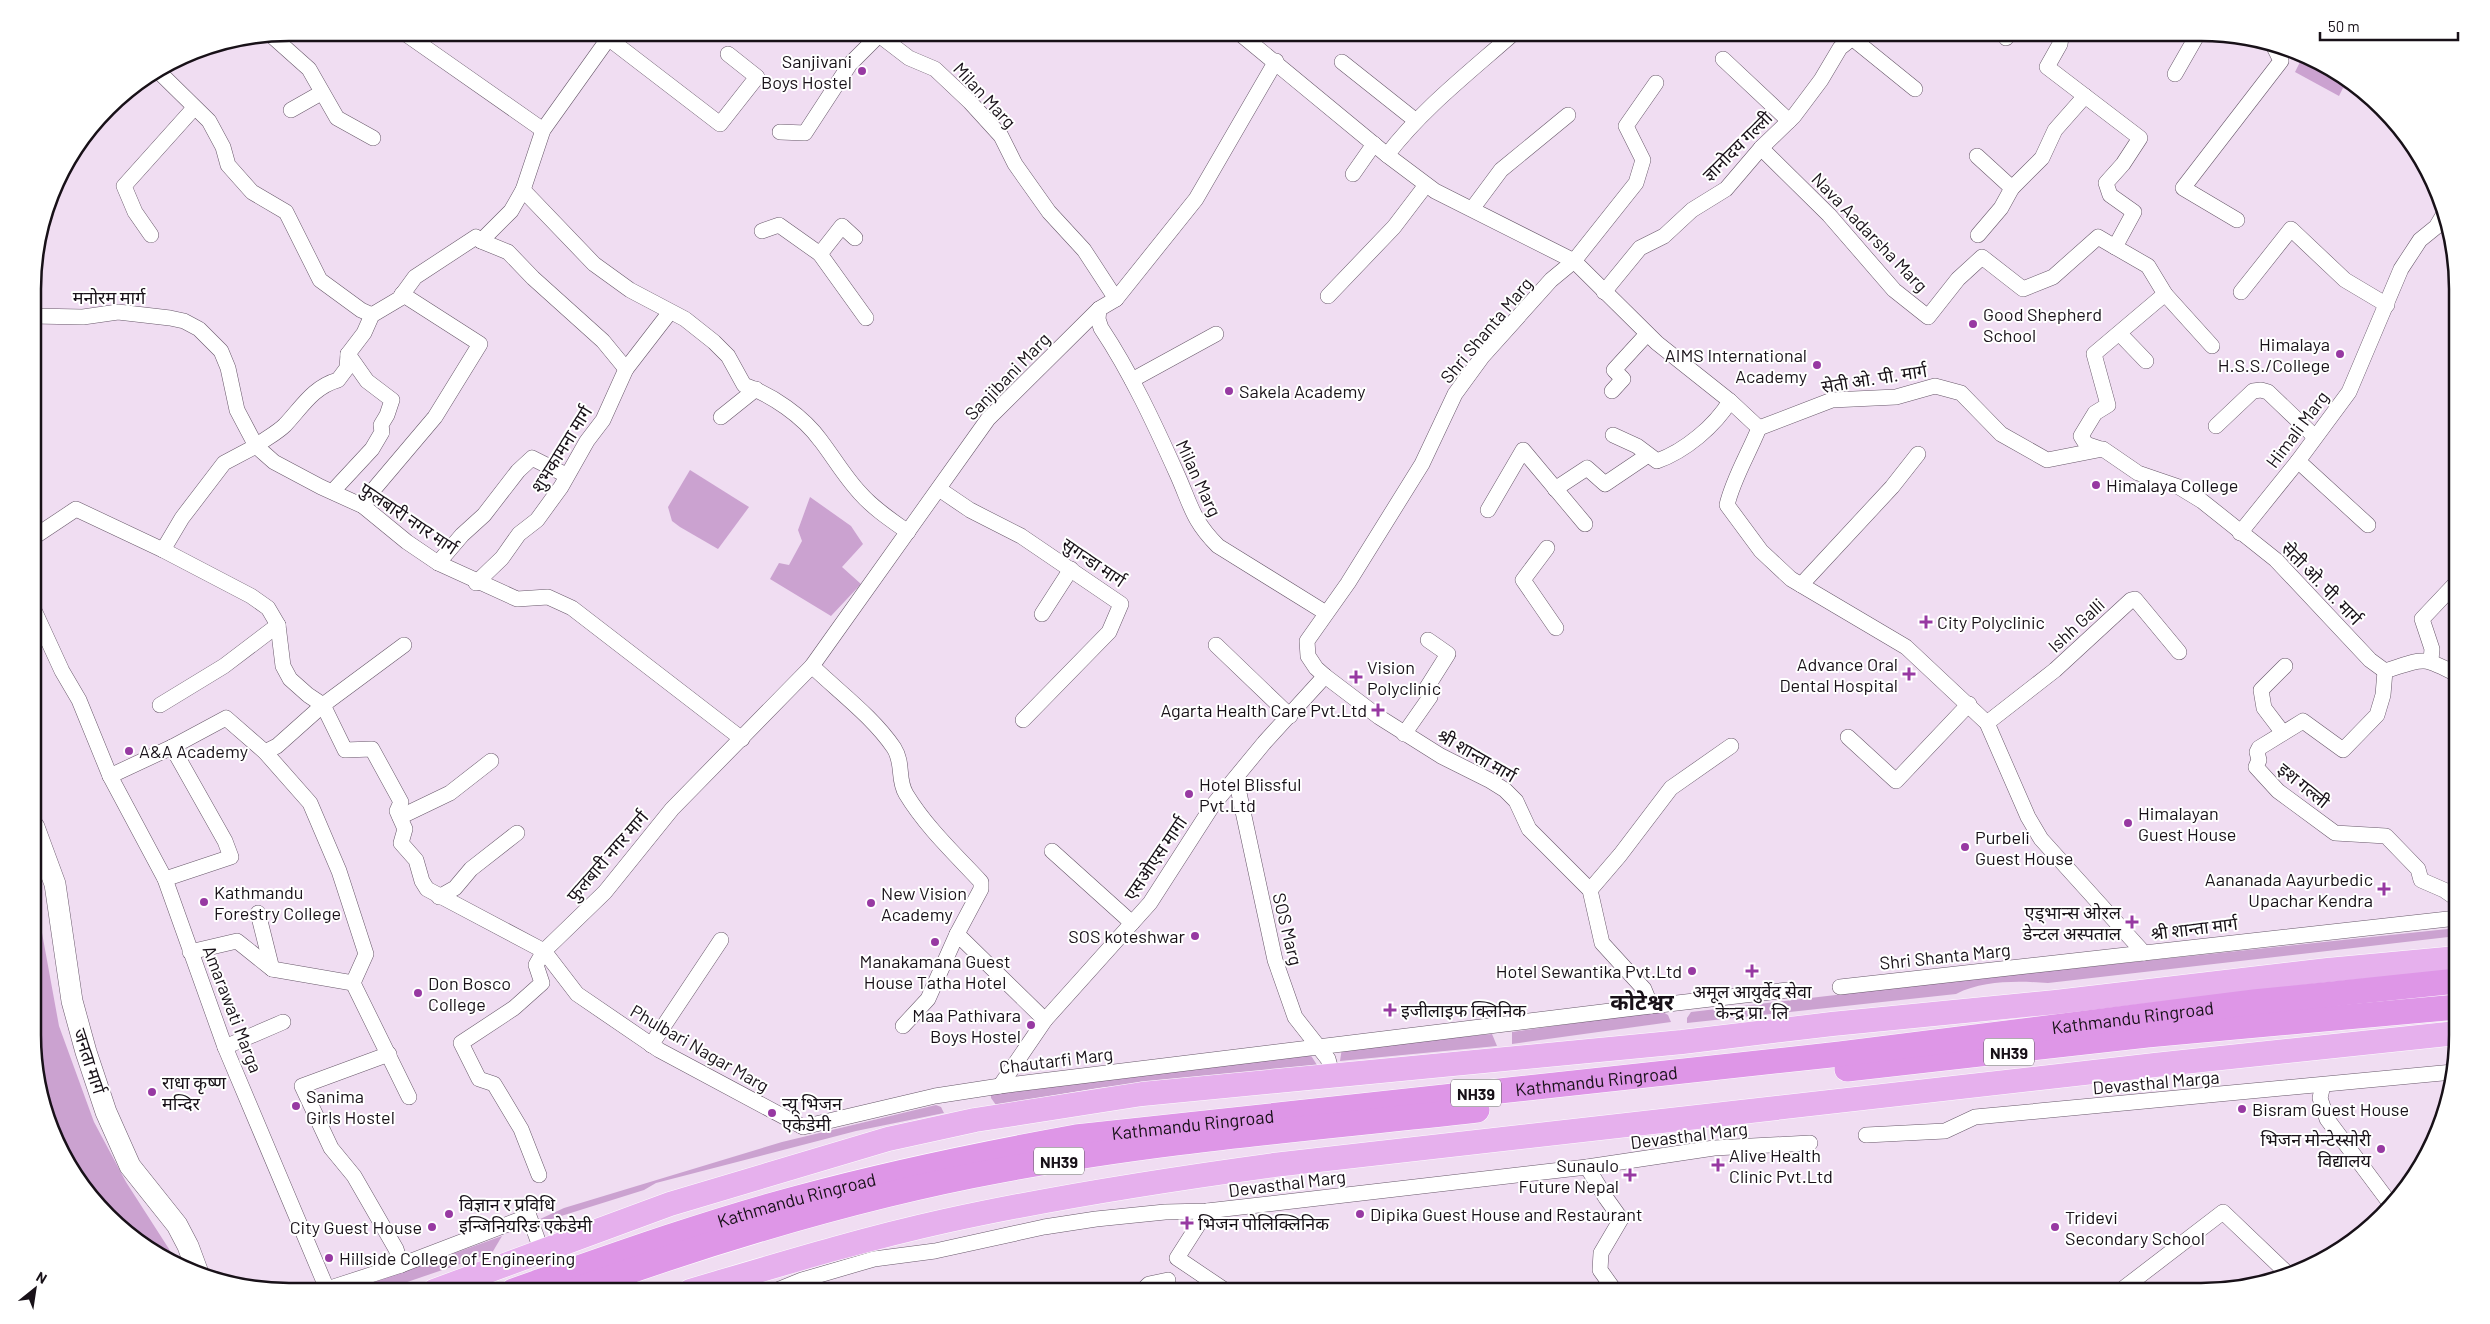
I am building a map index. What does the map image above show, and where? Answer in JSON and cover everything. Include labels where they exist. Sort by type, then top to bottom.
[{"type":"highway","name":"Kathmandu Ringroad","points":[[539,1283],[718,1222],[797,1198],[978,1155],[1076,1137],[1830,1055],[2254,1002],[2449,982]]},
{"type":"highway","name":"Kathmandu Ringroad","points":[[596,1283],[674,1256],[784,1222],[941,1182],[1066,1160],[1286,1132],[2148,1035],[2449,1008]]},
{"type":"main road","name":"जनता मार्ग","points":[[41,847],[54,884],[72,1000],[86,1052],[106,1112],[130,1166],[177,1225],[195,1264]]},
{"type":"main road","points":[[458,1283],[670,1204],[888,1139],[975,1120],[1133,1096],[1682,1042],[1832,1024],[2111,996],[2328,970],[2449,959]]},
{"type":"main road","points":[[718,1283],[877,1237],[1004,1208],[1128,1185],[1274,1165],[2192,1060],[2449,1034]]},
{"type":"street","points":[[416,41],[543,130]]},
{"type":"street","points":[[480,241],[511,211],[523,190],[543,130],[607,41]]},
{"type":"street","points":[[617,41],[720,124],[757,77],[728,54]]},
{"type":"street","points":[[780,132],[805,133],[850,64],[872,41]]},
{"type":"street","name":"Milan Marg","points":[[888,41],[909,58],[935,69],[970,102],[1001,136],[1014,164],[1049,212],[1084,250],[1116,299]]},
{"type":"street","points":[[1250,41],[1426,185],[1574,261],[1647,334],[1730,401],[1758,428],[1746,462],[1732,485],[1727,505],[1761,551],[1791,579],[1906,648],[1987,722],[2028,817],[2041,840],[2144,953]]},
{"type":"street","points":[[1387,155],[1415,120],[1504,41]]},
{"type":"street","name":"ज्ञानोदय गल्ली","points":[[1604,292],[1640,248],[1664,236],[1692,210],[1726,189],[1761,148],[1789,121],[1821,80],[1840,48],[1849,41]]},
{"type":"street","points":[[1863,41],[1915,89]]},
{"type":"street","points":[[2060,41],[2047,67],[2140,138],[2123,164],[2106,183],[2110,195],[2134,212],[2120,234],[2115,247],[2148,266],[2165,294],[2212,346]]},
{"type":"street","points":[[2175,74],[2194,41]]},
{"type":"street","points":[[278,42],[309,69],[321,93],[338,118],[373,138]]},
{"type":"street","points":[[2237,220],[2184,188],[2281,62],[2277,53]]},
{"type":"street","points":[[1723,59],[1789,121]]},
{"type":"street","name":"Sanjibani Marg","points":[[742,739],[812,666],[988,419],[1099,309],[1116,299],[1196,199],[1276,61]]},
{"type":"street","points":[[1342,62],[1415,120]]},
{"type":"street","points":[[163,76],[209,121],[223,147],[228,165],[252,192],[286,212],[320,280],[372,315]]},
{"type":"street","name":"Shri Shanta Marg","points":[[1325,676],[1316,668],[1308,656],[1307,641],[1348,583],[1422,464],[1455,394],[1482,357],[1551,280],[1574,261],[1636,183],[1643,160],[1626,126],[1656,83]]},
{"type":"street","points":[[291,110],[321,93]]},
{"type":"street","points":[[1978,235],[2001,208],[2012,188],[2042,158],[2055,130],[2085,96]]},
{"type":"street","points":[[151,235],[135,212],[124,186],[194,108]]},
{"type":"street","points":[[1472,209],[1501,170],[1568,115]]},
{"type":"street","points":[[1353,174],[1374,144]]},
{"type":"street","name":"Nava Aadarsha Marg","points":[[1761,148],[1829,215],[1894,290],[1928,317],[1958,279],[1982,257],[2024,289],[2053,277],[2098,238],[2115,247]]},
{"type":"street","points":[[1977,156],[2012,188]]},
{"type":"street","points":[[1328,296],[1394,227],[1426,185]]},
{"type":"street","points":[[523,190],[594,264],[665,317],[685,319],[728,356],[744,385],[756,390],[798,416],[820,439],[840,470],[860,494],[908,532]]},
{"type":"street","name":"Himali Marg","points":[[2240,533],[2298,462],[2349,392],[2401,269],[2420,240],[2436,227],[2439,222]]},
{"type":"street","points":[[762,231],[779,225],[820,254],[866,318]]},
{"type":"street","points":[[820,254],[842,226],[855,238]]},
{"type":"street","points":[[2241,292],[2291,229],[2345,280],[2387,305]]},
{"type":"street","points":[[163,550],[182,518],[224,463],[256,446],[283,427],[309,397],[325,384],[338,380],[347,368],[348,354],[364,333],[372,315],[399,299],[415,277],[476,237],[480,241],[508,252],[533,278],[604,341],[626,370]]},
{"type":"street","points":[[363,506],[373,489],[435,417],[480,344],[402,294]]},
{"type":"street","points":[[2103,449],[2086,444],[2081,436],[2095,413],[2108,405],[2094,354],[2120,334],[2165,294]]},
{"type":"street","name":"Milan Marg","points":[[1099,309],[1098,320],[1101,328],[1132,380],[1178,476],[1194,517],[1205,533],[1218,546],[1326,613]]},
{"type":"street","name":"मनोरम मार्ग","points":[[41,316],[83,317],[118,312],[170,318],[184,321],[199,329],[221,351],[228,368],[237,410],[256,446]]},
{"type":"street","name":"शुभकामना मार्ग","points":[[476,583],[502,558],[519,534],[537,520],[560,487],[586,441],[603,420],[626,370],[665,317]]},
{"type":"street","points":[[1132,380],[1216,334]]},
{"type":"street","points":[[1612,391],[1623,379],[1614,370],[1647,334]]},
{"type":"street","points":[[2120,334],[2146,361]]},
{"type":"street","points":[[333,492],[372,449],[382,432],[380,424],[388,415],[392,400],[367,381],[348,354]]},
{"type":"street","name":"सेती ओ. पी. मार्ग","points":[[1758,428],[1832,400],[1896,397],[1935,386],[1961,393],[2001,434],[2047,460],[2103,449],[2138,473],[2179,487],[2202,501],[2276,560],[2370,660],[2385,671]]},
{"type":"street","points":[[720,417],[756,390]]},
{"type":"street","points":[[2216,426],[2252,391],[2260,390],[2268,392],[2315,437]]},
{"type":"street","points":[[1613,435],[1637,446],[1657,461],[1674,453],[1722,416],[1730,401]]},
{"type":"street","name":"फुलबारी नगर मार्ग","points":[[256,446],[274,462],[363,506],[407,542],[438,564],[476,583],[517,599],[548,597],[572,608],[742,739],[672,809],[605,892],[544,952]]},
{"type":"street","points":[[1488,510],[1523,450],[1585,524]]},
{"type":"street","points":[[1801,585],[1892,487],[1918,454]]},
{"type":"street","points":[[1555,490],[1588,468],[1605,484],[1648,455]]},
{"type":"street","points":[[438,564],[462,535],[484,516],[518,471],[532,458],[566,475]]},
{"type":"street","points":[[2298,462],[2368,525]]},
{"type":"street","name":"सुगन्डा मार्ग","points":[[939,489],[970,510],[1021,536],[1121,604],[1109,632],[1024,720]]},
{"type":"street","points":[[41,532],[76,509],[163,550],[251,596],[268,608],[278,625],[283,666],[290,679],[323,705],[345,750],[372,749],[401,802],[398,811],[405,829],[401,843],[416,860],[422,881],[428,889],[544,952],[536,965],[542,983],[514,1008],[460,1043],[479,1079],[494,1084],[517,1122],[540,1176]]},
{"type":"street","points":[[1547,548],[1523,580],[1556,628]]},
{"type":"street","points":[[1042,614],[1071,569]]},
{"type":"street","points":[[2431,660],[2432,648],[2422,619],[2449,590]]},
{"type":"street","name":"Ishh Galli","points":[[1987,722],[2055,670],[2131,600],[2136,599],[2143,606],[2179,652]]},
{"type":"street","name":"Amarawati Marga","points":[[41,625],[62,671],[79,700],[110,776],[165,880],[225,1047],[321,1283]]},
{"type":"street","points":[[160,705],[224,666],[278,625]]},
{"type":"street","points":[[1404,734],[1430,697],[1426,689],[1448,654],[1428,640]]},
{"type":"street","points":[[1216,645],[1290,716]]},
{"type":"street","points":[[265,752],[277,746],[323,705],[404,646]]},
{"type":"street","points":[[2385,671],[2422,659],[2431,660],[2449,670]]},
{"type":"street","points":[[812,666],[870,721],[893,747],[901,761],[901,783],[906,794],[930,827],[981,882],[981,889],[957,934],[928,999],[903,1026]]},
{"type":"street","points":[[2284,733],[2264,708],[2261,690],[2285,666]]},
{"type":"street","name":"इश गल्ली","points":[[2385,671],[2383,695],[2377,715],[2343,750],[2303,722],[2256,752],[2259,760],[2256,767],[2278,791],[2335,833],[2386,836],[2418,869],[2421,880],[2449,894]]},
{"type":"street","name":"एसओएस मार्गा","points":[[1000,1086],[1044,1020],[1150,903],[1212,805],[1236,779],[1264,743],[1325,676]]},
{"type":"street","name":"श्री शान्ता मार्ग","points":[[1325,676],[1404,734],[1505,790],[1516,801],[1529,829],[1590,890]]},
{"type":"street","points":[[1848,737],[1896,781],[1969,704]]},
{"type":"street","points":[[110,776],[172,747],[226,718],[265,752],[310,803],[339,871],[366,954],[354,983],[409,1097]]},
{"type":"street","points":[[1651,1006],[1644,989],[1602,943],[1590,890],[1620,855],[1671,788],[1731,746]]},
{"type":"street","points":[[165,880],[231,857],[225,840],[172,747]]},
{"type":"street","points":[[400,816],[450,793],[490,761]]},
{"type":"street","name":"SOS Marg","points":[[1236,779],[1274,960],[1295,1017],[1328,1059],[1333,1077]]},
{"type":"street","points":[[439,896],[455,888],[471,869],[517,832]]},
{"type":"street","points":[[1052,851],[1132,923]]},
{"type":"street","points":[[258,913],[272,969]]},
{"type":"street","name":"श्री शान्ता मार्ग","points":[[2144,953],[2449,919]]},
{"type":"street","points":[[957,934],[1044,1020]]},
{"type":"street","points":[[651,1045],[721,940]]},
{"type":"street","points":[[190,952],[237,941],[272,969],[354,983]]},
{"type":"street","name":"Phulbari Nagar Marg","points":[[544,952],[577,994],[651,1045],[803,1127]]},
{"type":"street","name":"Shri Shanta Marg","points":[[1840,987],[2144,953]]},
{"type":"street","name":"Chautarfi Marg","points":[[803,1127],[935,1096],[1000,1086],[1788,990]]},
{"type":"street","points":[[225,1047],[283,1022]]},
{"type":"street","points":[[388,1054],[302,1086],[331,1148],[354,1176],[396,1249],[401,1265]]},
{"type":"street","name":"Devasthal Marga","points":[[1866,1134],[1945,1131],[1975,1117],[2446,1073]]},
{"type":"street","points":[[2323,1085],[2320,1098],[2327,1119],[2386,1199]]},
{"type":"street","name":"Devasthal Marg","points":[[814,1283],[874,1259],[936,1251],[1053,1226],[1165,1212],[1207,1211],[1587,1167],[1714,1148],[1810,1143]]},
{"type":"street","points":[[1587,1167],[1621,1219],[1601,1253],[1600,1270],[1609,1283]]},
{"type":"street","points":[[1207,1211],[1177,1258],[1214,1283]]},
{"type":"street","points":[[2130,1283],[2223,1212],[2283,1269]]},
{"type":"street","points":[[346,1283],[401,1265],[529,1216],[542,1252]]},
{"type":"street","points":[[1154,1283],[1168,1280]]},
{"type":"shaded area","points":[[2300,62],[2349,91],[2343,88],[2339,96],[2295,72]]},
{"type":"shaded area","points":[[690,470],[749,507],[718,549],[672,521],[668,507]]},
{"type":"shaded area","points":[[810,497],[851,526],[863,544],[842,567],[861,584],[831,616],[770,579],[779,563],[789,565],[802,541],[798,530]]},
{"type":"shaded area","points":[[41,927],[59,1026],[94,1122],[126,1182],[170,1252],[138,1231],[103,1198],[75,1159],[54,1114],[43,1067],[41,1034]]},
{"type":"shaded area","points":[[2449,929],[2449,937],[2048,983],[2001,982],[1978,986],[1956,994],[1687,1023],[1687,1018],[1691,1012],[1972,979]]},
{"type":"shaded area","points":[[1661,1011],[1668,1015],[1671,1022],[1512,1044],[1512,1032]]},
{"type":"shaded area","points":[[1492,1034],[1497,1046],[1340,1061],[1342,1048]]},
{"type":"shaded area","points":[[1310,1054],[1317,1065],[1098,1088],[996,1105],[991,1098],[991,1093]]},
{"type":"shaded area","points":[[936,1105],[941,1107],[944,1113],[856,1131],[656,1183],[644,1190],[542,1222],[538,1220],[564,1208],[782,1142]]},
{"type":"shaded area","points":[[502,1236],[492,1253],[404,1283],[372,1283]]},
{"type":"place","name":"Sanjivani Boys Hostel","points":[[862,71]]},
{"type":"place","name":"Good Shepherd School","points":[[1973,324]]},
{"type":"place","name":"Himalaya H.S.S./College","points":[[2340,354]]},
{"type":"place","name":"AIMS International Academy","points":[[1817,365]]},
{"type":"place","name":"Sakela Academy","points":[[1229,391]]},
{"type":"place","name":"Himalaya College","points":[[2096,485]]},
{"type":"place","name":"City Polyclinic","points":[[1926,622]]},
{"type":"place","name":"Advance Oral Dental Hospital","points":[[1909,674]]},
{"type":"place","name":"Vision Polyclinic","points":[[1356,677]]},
{"type":"place","name":"Agarta Health Care Pvt.Ltd","points":[[1378,710]]},
{"type":"place","name":"A&A Academy","points":[[129,751]]},
{"type":"place","name":"Hotel Blissful Pvt.Ltd","points":[[1189,794]]},
{"type":"place","name":"Himalayan Guest House","points":[[2128,823]]},
{"type":"place","name":"Purbeli Guest House","points":[[1965,847]]},
{"type":"place","name":"Aananada Aayurbedic Upachar Kendra","points":[[2384,889]]},
{"type":"place","name":"Kathmandu Forestry College","points":[[204,902]]},
{"type":"place","name":"New Vision Academy","points":[[871,903]]},
{"type":"place","name":"एड्भान्स ओरल डेन्टल अस्पताल","points":[[2132,922]]},
{"type":"place","name":"SOS koteshwar","points":[[1195,936]]},
{"type":"place","name":"Manakamana Guest House Tatha Hotel","points":[[935,942]]},
{"type":"place","name":"Hotel Sewantika Pvt.Ltd","points":[[1692,971]]},
{"type":"place","name":"अमूल आयुर्वेद सेवा केन्द्र प्रा. लि","points":[[1752,971]]},
{"type":"place","name":"Don Bosco College","points":[[418,993]]},
{"type":"place","name":"इजीलाइफ क्लिनिक","points":[[1390,1010]]},
{"type":"place","name":"Maa Pathivara Boys Hostel","points":[[1031,1025]]},
{"type":"place","name":"राधा कृष्ण मन्दिर","points":[[152,1092]]},
{"type":"place","name":"Sanima Girls Hostel","points":[[296,1106]]},
{"type":"place","name":"Bisram Guest House","points":[[2242,1109]]},
{"type":"place","name":"न्यू भिजन एकेडेमी","points":[[772,1113]]},
{"type":"place","name":"भिजन मोन्टेस्सोरी विद्यालय","points":[[2381,1149]]},
{"type":"place","name":"Alive Health Clinic Pvt.Ltd","points":[[1718,1165]]},
{"type":"place","name":"Sunaulo Future Nepal","points":[[1630,1175]]},
{"type":"place","name":"विज्ञान र प्रविधि इन्जिनियरिङ एकेडेमी","points":[[449,1214]]},
{"type":"place","name":"Dipika Guest House and Restaurant","points":[[1360,1214]]},
{"type":"place","name":"भिजन पोलिक्लिनिक","points":[[1187,1223]]},
{"type":"place","name":"City Guest House","points":[[432,1227]]},
{"type":"place","name":"Tridevi Secondary School","points":[[2055,1227]]},
{"type":"place","name":"Hillside College of Engineering","points":[[329,1258]]},
{"type":"district","name":"कोटेश्वर","points":[[1642,1001]]}]
